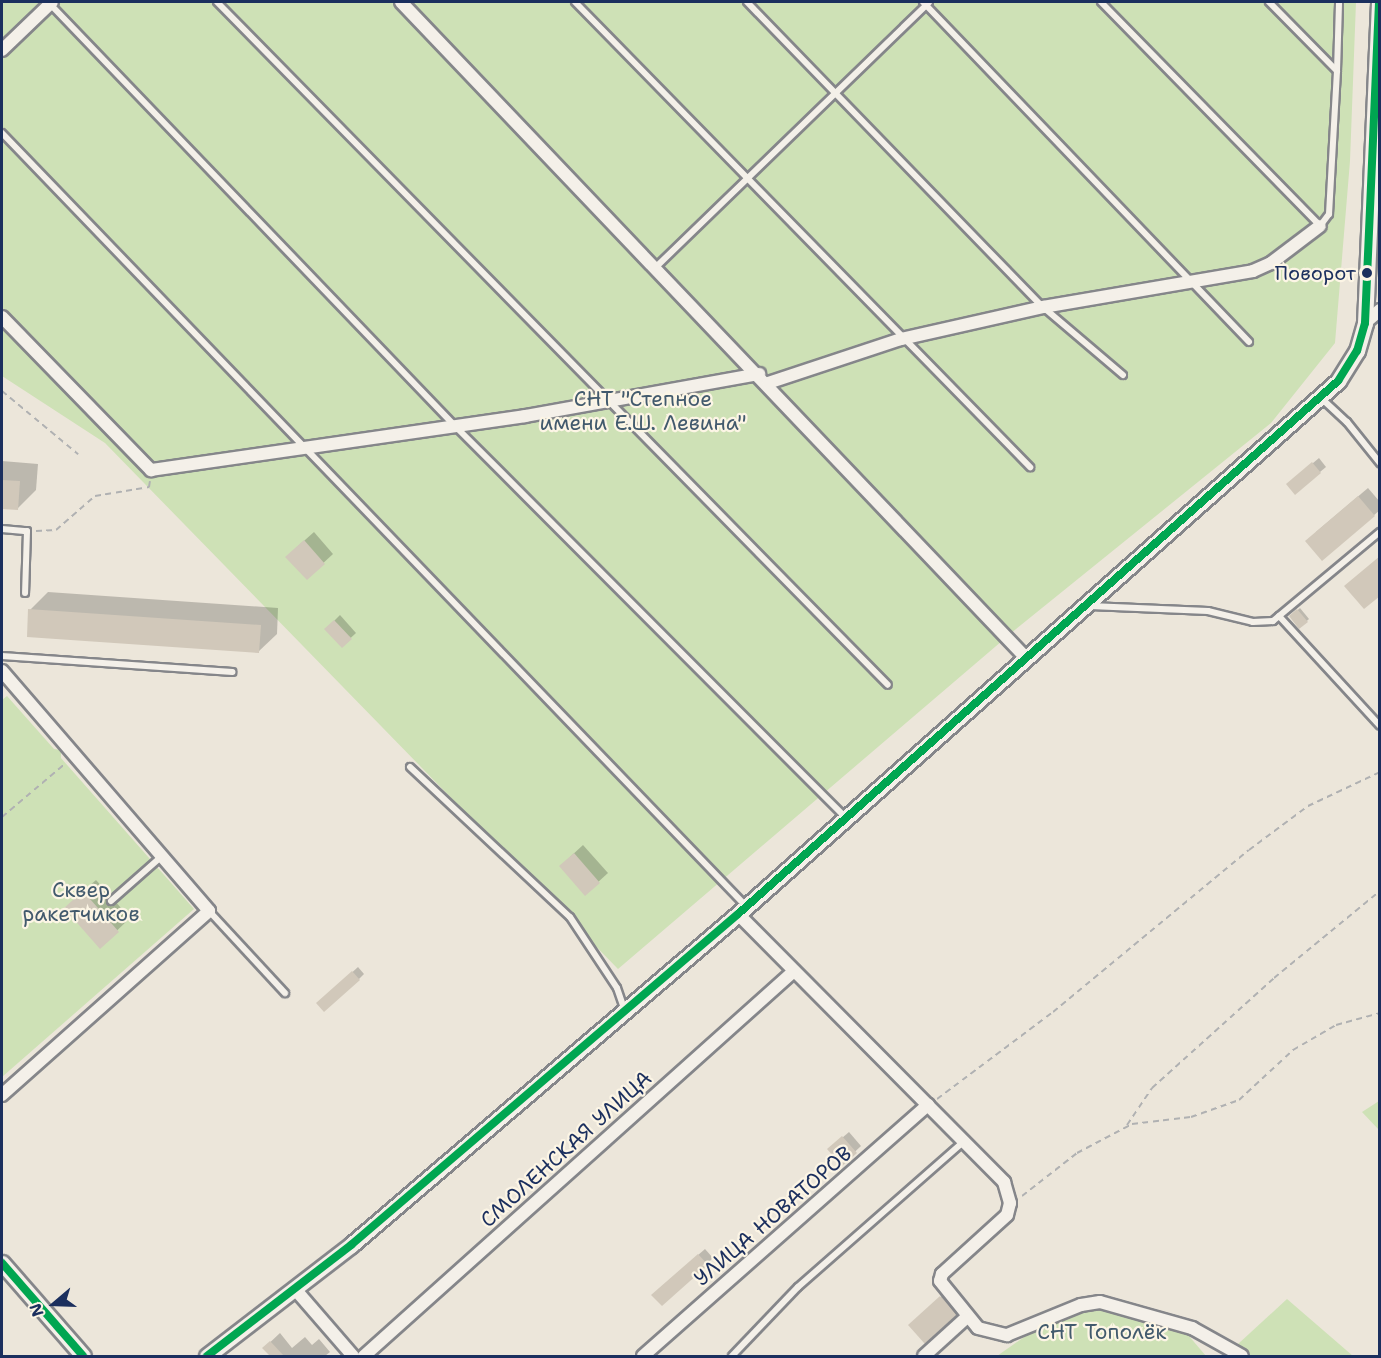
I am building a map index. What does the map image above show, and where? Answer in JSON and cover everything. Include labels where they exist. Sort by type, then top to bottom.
[{"type":"street","points":[[2,50],[50,2]]},
{"type":"street","points":[[401,2],[763,378],[1027,659]]},
{"type":"street","points":[[207,1356],[351,1245],[624,1008],[742,910],[1338,381],[1357,351],[1365,323],[1379,2]]},
{"type":"street","points":[[2,317],[151,470],[763,378],[901,339],[1043,307],[1253,271],[1270,263],[1320,226]]},
{"type":"street","points":[[1365,323],[1380,310]]},
{"type":"street","points":[[2,671],[209,911],[2,1094]]},
{"type":"street","points":[[742,910],[794,971],[1004,1182],[1010,1203],[1007,1215],[942,1274],[943,1290],[978,1328],[1007,1335],[1081,1305],[1100,1302],[1192,1328],[1242,1356]]},
{"type":"street","name":"СМОЛЕНСКАЯ УЛИЦА","points":[[364,1356],[794,971]]},
{"type":"street","name":"УЛИЦА НОВАТОРОВ","points":[[644,1356],[928,1106]]},
{"type":"street","points":[[2,1263],[83,1356]]},
{"type":"street","points":[[295,1289],[353,1356]]},
{"type":"street","points":[[924,1356],[967,1317]]},
{"type":"lane","points":[[50,2],[454,425],[846,818]]},
{"type":"lane","points":[[217,2],[888,686]]},
{"type":"lane","points":[[575,2],[901,339],[1030,467]]},
{"type":"lane","points":[[747,2],[1043,307],[1123,375]]},
{"type":"lane","points":[[656,267],[926,2],[1195,280],[1250,342]]},
{"type":"lane","points":[[1101,2],[1320,226],[1329,214],[1339,2]]},
{"type":"lane","points":[[1269,2],[1337,71]]},
{"type":"lane","points":[[2,133],[306,447],[742,910]]},
{"type":"lane","points":[[1319,397],[1347,422],[1380,463]]},
{"type":"lane","points":[[2,529],[27,531],[25,593]]},
{"type":"lane","points":[[1086,606],[1208,611],[1253,622],[1273,621],[1380,532]]},
{"type":"lane","points":[[1279,616],[1380,726]]},
{"type":"lane","points":[[2,656],[232,672]]},
{"type":"lane","points":[[410,767],[570,917],[611,980],[624,1008]]},
{"type":"lane","points":[[111,901],[162,856]]},
{"type":"lane","points":[[209,911],[285,993]]},
{"type":"lane","points":[[732,1356],[798,1287],[964,1141]]},
{"type":"path","points":[[2,391],[78,453]]},
{"type":"path","points":[[27,531],[56,530],[95,495],[149,487],[151,470]]},
{"type":"path","points":[[2,817],[75,756]]},
{"type":"path","points":[[928,1106],[1053,1012],[1249,850],[1308,806],[1380,772]]},
{"type":"path","points":[[1126,1127],[1152,1088],[1274,978],[1380,891]]},
{"type":"path","points":[[1010,1203],[1077,1153],[1126,1127],[1191,1117],[1239,1100],[1293,1050],[1336,1025],[1380,1013]]},
{"type":"green space","name":"СНТ \"Степное имени Е.Ш. Левина\"","points":[[2,2],[1356,2],[1350,161],[1335,343],[1271,423],[1016,629],[618,969],[105,443],[2,376]]},
{"type":"green space","name":"Сквер ракетчиков","points":[[7,696],[54,749],[61,750],[61,758],[194,909],[2,1077],[2,700]]},
{"type":"green space","points":[[1379,1101],[1379,1130],[1362,1112]]},
{"type":"green space","name":"СНТ Тополёк","points":[[1287,1299],[1353,1356],[1225,1356]]},
{"type":"green space","name":"СНТ Тополёк","points":[[1101,1305],[1183,1329],[1206,1356],[997,1356],[1030,1333]]},
{"type":"building","points":[[1312,462],[1321,473],[1295,495],[1286,484]]},
{"type":"building","points":[[2,480],[20,481],[18,510],[2,509]]},
{"type":"building","points":[[1358,496],[1375,516],[1322,561],[1305,541]]},
{"type":"building","points":[[304,540],[325,564],[307,580],[285,557]]},
{"type":"building","points":[[1380,556],[1380,596],[1364,609],[1344,586]]},
{"type":"building","points":[[28,609],[261,625],[259,653],[27,637]]},
{"type":"building","points":[[1297,609],[1308,622],[1299,629],[1289,616]]},
{"type":"building","points":[[334,620],[352,639],[342,648],[324,629]]},
{"type":"building","points":[[574,853],[600,883],[585,896],[559,866]]},
{"type":"building","points":[[83,891],[119,932],[100,949],[64,908]]},
{"type":"building","points":[[352,971],[360,980],[324,1012],[316,1003]]},
{"type":"building","points":[[842,1136],[857,1153],[842,1166],[827,1149]]},
{"type":"building","points":[[698,1254],[708,1265],[662,1306],[651,1295]]},
{"type":"building","points":[[940,1296],[957,1315],[925,1344],[908,1325]]},
{"type":"building","points":[[270,1341],[284,1356],[270,1356],[262,1348]]},
{"type":"transit line","points":[[207,1356],[351,1245],[738,914],[1338,381],[1357,351],[1365,323],[1379,2]]},
{"type":"transit line","points":[[2,1263],[83,1356]]},
{"type":"place","name":"Поворот","points":[[1367,273]]}]
